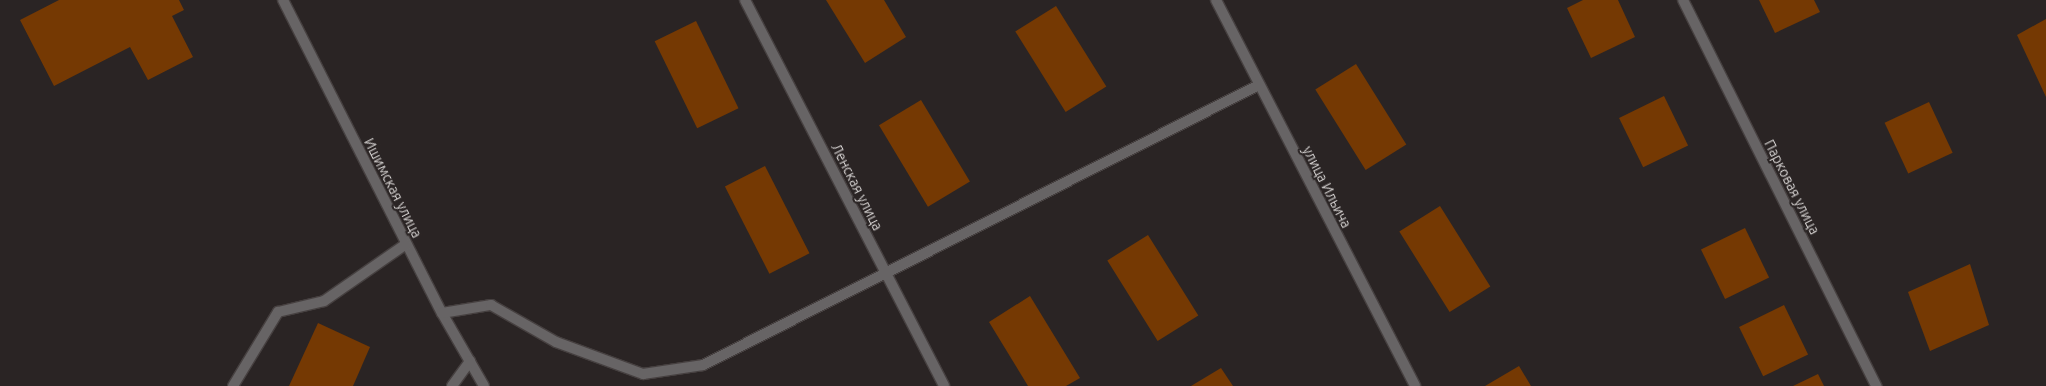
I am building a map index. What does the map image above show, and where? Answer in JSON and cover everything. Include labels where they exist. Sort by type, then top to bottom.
[{"type":"street","name":"Ишимская улица","points":[[282,0],[442,313],[484,386]]},
{"type":"street","name":"Ленская улица","points":[[746,0],[944,386]]},
{"type":"street","name":"улица Ильича","points":[[1216,0],[1415,386]]},
{"type":"street","name":"Парковая улица","points":[[1683,0],[1876,386]]},
{"type":"street","points":[[442,313],[491,305],[556,342],[643,374],[703,365],[1259,85]]},
{"type":"street","points":[[233,386],[278,312],[324,301],[406,244]]},
{"type":"street","points":[[452,386],[470,361]]},
{"type":"building","points":[[59,0],[179,0],[184,10],[172,16],[193,57],[148,80],[130,47],[54,86],[20,20]]},
{"type":"building","points":[[826,0],[884,0],[906,37],[865,63]]},
{"type":"building","points":[[1583,0],[1618,0],[1635,37],[1591,58],[1567,8]]},
{"type":"building","points":[[1759,0],[1814,0],[1820,12],[1775,33]]},
{"type":"building","points":[[1056,6],[1106,87],[1066,112],[1015,31]]},
{"type":"building","points":[[2046,19],[2046,97],[2017,35]]},
{"type":"building","points":[[696,21],[739,108],[697,128],[655,41]]},
{"type":"building","points":[[1356,64],[1406,145],[1366,170],[1315,89]]},
{"type":"building","points":[[1664,96],[1688,145],[1643,167],[1619,118]]},
{"type":"building","points":[[921,100],[970,181],[928,207],[879,125]]},
{"type":"building","points":[[1929,102],[1953,153],[1908,173],[1885,123]]},
{"type":"building","points":[[765,166],[809,253],[769,274],[725,186]]},
{"type":"building","points":[[1440,206],[1490,287],[1450,312],[1399,231]]},
{"type":"building","points":[[1745,228],[1769,277],[1725,299],[1701,249]]},
{"type":"building","points":[[1148,235],[1198,316],[1158,341],[1107,260]]},
{"type":"building","points":[[1970,264],[1989,325],[1930,351],[1908,292]]},
{"type":"building","points":[[1030,296],[1080,378],[1066,386],[1028,386],[989,322]]},
{"type":"building","points":[[1784,305],[1808,354],[1763,376],[1739,327]]},
{"type":"building","points":[[318,323],[370,347],[353,386],[289,386]]},
{"type":"building","points":[[1519,366],[1531,386],[1485,386]]},
{"type":"building","points":[[1221,368],[1233,386],[1191,386]]},
{"type":"building","points":[[1818,374],[1824,386],[1793,386]]}]
